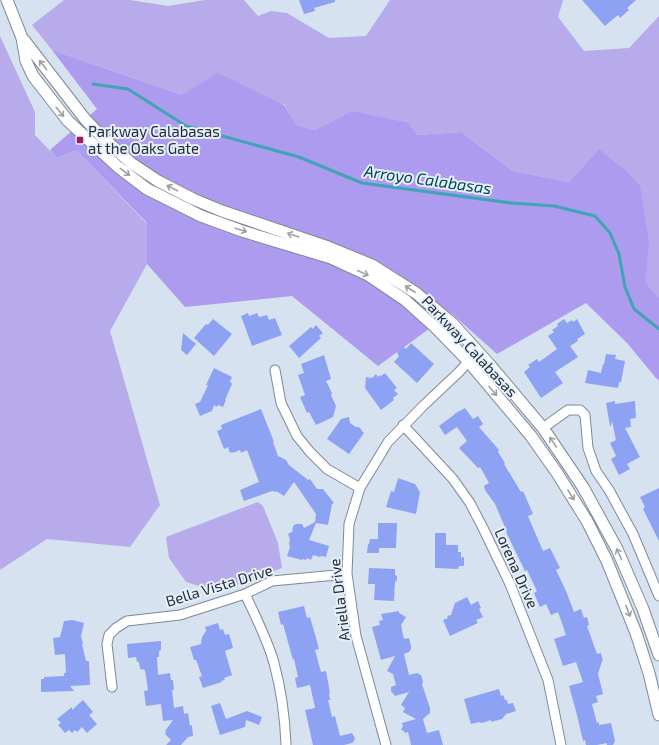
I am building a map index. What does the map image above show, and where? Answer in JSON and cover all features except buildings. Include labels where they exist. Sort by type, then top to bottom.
[{"type":"street","name":"Parkway Calabasas","points":[[7,0],[22,38],[26,61],[32,76],[68,121],[118,167],[148,189],[201,216],[242,231],[331,258],[368,275],[406,300],[435,326],[468,362],[531,436],[557,473],[587,521],[607,561],[636,632],[659,715]]},
{"type":"street","name":"Parkway Calabasas","points":[[22,38],[85,119],[101,136],[132,163],[158,181],[174,190],[222,211],[328,247],[372,265],[416,293],[452,322],[544,428],[583,487],[617,549],[643,609],[659,655]]},
{"type":"street","points":[[46,95],[59,86]]},
{"type":"street","points":[[75,128],[77,123],[85,119]]},
{"type":"street","name":"Ariella Drive","points":[[386,745],[356,636],[347,574],[349,524],[360,488],[388,442],[403,425],[478,351]]},
{"type":"street","points":[[274,370],[281,404],[297,436],[327,469],[360,488]]},
{"type":"street","points":[[531,436],[568,410],[580,410],[585,415],[588,448],[596,471],[609,490],[634,534],[659,596]]},
{"type":"street","name":"Lorena Drive","points":[[403,425],[453,479],[470,503],[483,528],[510,584],[548,680],[561,745]]},
{"type":"street","name":"Bella Vista Drive","points":[[112,687],[107,644],[109,635],[116,628],[127,621],[180,615],[245,594],[272,581],[347,574]]},
{"type":"street","points":[[245,594],[274,662],[285,719],[286,745]]},
{"type":"shaded area","points":[[64,0],[130,0],[168,6],[205,0],[244,0],[258,16],[271,11],[287,13],[329,38],[366,36],[390,0],[563,0],[558,17],[584,51],[629,48],[659,16],[659,380],[656,378],[599,149],[569,182],[513,171],[461,132],[416,135],[352,111],[315,130],[295,125],[284,104],[182,95],[52,50],[32,25]]},
{"type":"shaded area","points":[[0,36],[35,112],[35,135],[57,158],[76,150],[147,224],[147,264],[110,331],[160,505],[130,547],[47,539],[0,570]]},
{"type":"shaded area","points":[[52,50],[182,95],[218,73],[284,105],[296,125],[315,130],[352,111],[408,123],[417,135],[461,132],[513,171],[569,182],[599,149],[626,171],[640,186],[649,242],[645,283],[659,298],[659,380],[627,343],[586,303],[497,354],[451,313],[378,366],[292,296],[185,307],[147,264],[147,223],[76,150],[57,158],[50,150],[97,109]]},
{"type":"shaded area","points":[[258,502],[263,506],[278,543],[282,568],[218,592],[186,582],[169,558],[166,537]]},
{"type":"waterway","name":"Arroyo Calabasas","points":[[93,84],[128,89],[186,126],[299,157],[362,183],[511,203],[554,206],[595,216],[610,233],[619,254],[625,287],[634,309],[659,329]]},
{"type":"place","name":"Parkway Calabasas at the Oaks Gate","points":[[80,140]]}]
